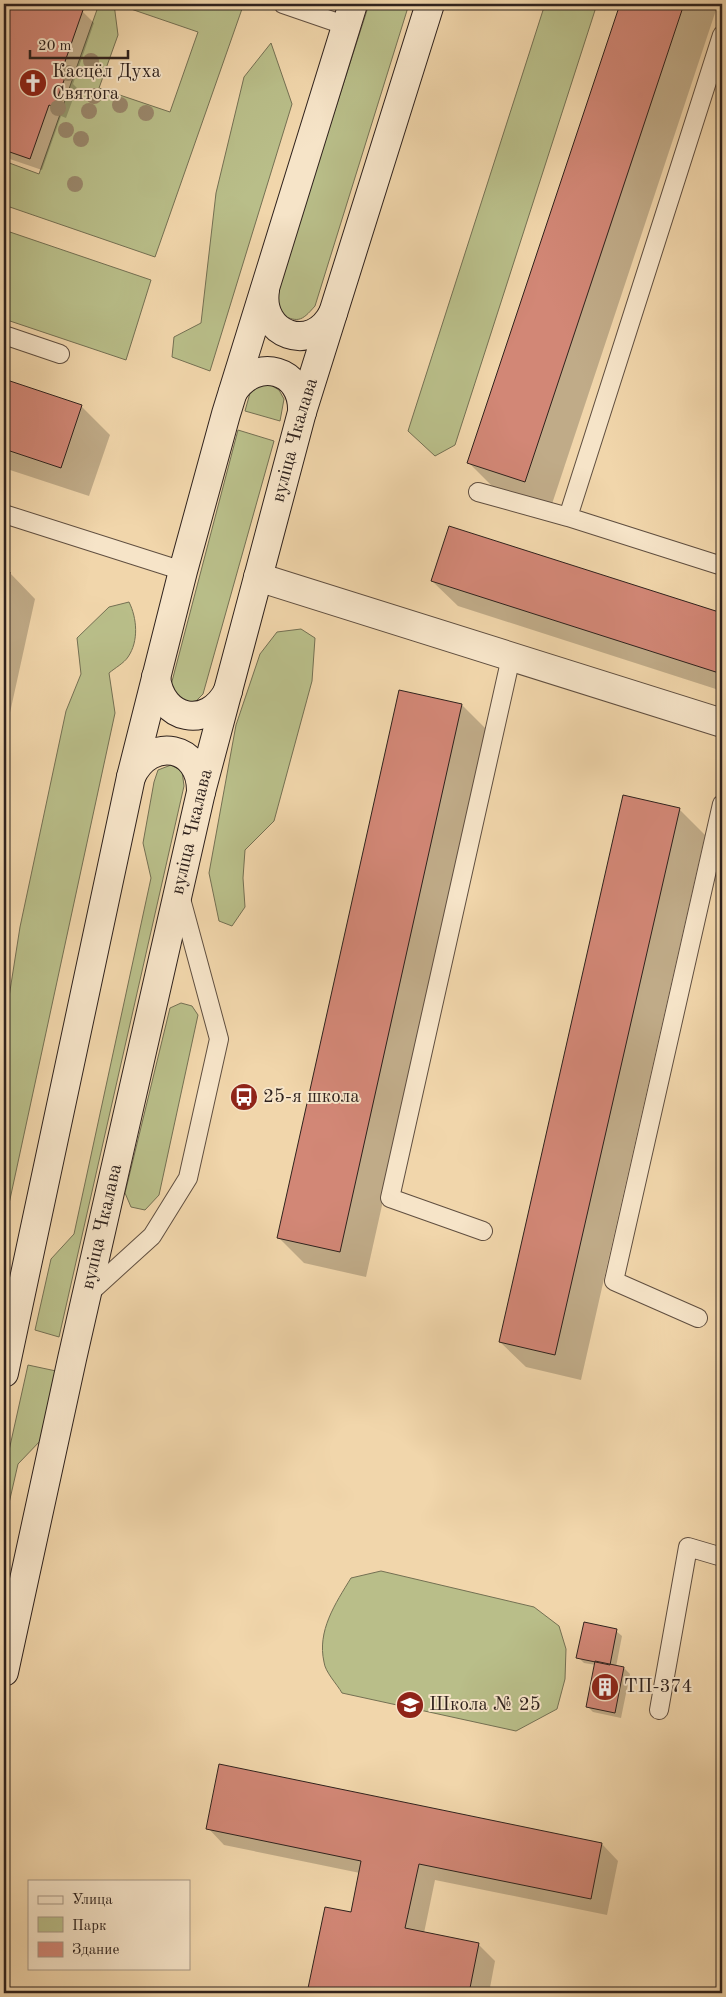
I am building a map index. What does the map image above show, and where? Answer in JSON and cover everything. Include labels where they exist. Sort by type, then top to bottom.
[{"type":"main road","name":"вуліца Чкалава","points":[[4,1672],[178,886],[201,792],[302,412],[430,4]]},
{"type":"main road","points":[[4,1373],[131,776],[183,571],[233,392],[350,15]]},
{"type":"main road","points":[[265,289],[263,299],[267,314],[276,327],[284,333],[296,336],[309,335],[320,330],[329,321],[335,309]]},
{"type":"main road","points":[[233,392],[246,376],[266,370],[276,372],[286,376],[297,387],[303,402],[302,412]]},
{"type":"main road","points":[[258,577],[722,723]]},
{"type":"main road","points":[[156,677],[158,689],[163,700],[170,708],[181,714],[192,716],[214,710],[222,702],[228,691]]},
{"type":"main road","points":[[131,776],[143,758],[153,752],[175,751],[193,762],[201,781],[201,792]]},
{"type":"lane","points":[[283,4],[350,15]]},
{"type":"lane","points":[[568,517],[722,35]]},
{"type":"lane","points":[[4,335],[60,354]]},
{"type":"lane","points":[[478,492],[568,517],[722,566]]},
{"type":"lane","points":[[4,514],[183,571]]},
{"type":"lane","points":[[484,1231],[390,1198],[511,657]]},
{"type":"lane","points":[[698,1318],[614,1281],[722,804]]},
{"type":"lane","points":[[86,1297],[152,1236],[188,1178],[218,1038],[178,886]]},
{"type":"lane","points":[[659,1710],[688,1547],[722,1557]]},
{"type":"green space","points":[[99,4],[114,4],[118,35],[99,88],[170,112],[198,32],[128,8],[127,4],[237,4],[243,6],[155,257],[4,205],[4,161],[39,174]]},
{"type":"green space","points":[[369,4],[409,4],[315,306],[302,318],[290,318],[278,313],[275,297]]},
{"type":"green space","points":[[545,4],[597,4],[455,445],[435,456],[408,431]]},
{"type":"green space","points":[[271,43],[292,104],[210,371],[172,357],[174,337],[201,323],[216,193],[244,77]]},
{"type":"green space","points":[[4,230],[151,280],[126,360],[4,319]]},
{"type":"green space","points":[[269,384],[279,390],[284,399],[280,421],[245,411],[250,393],[257,385]]},
{"type":"green space","points":[[238,430],[274,441],[203,694],[193,704],[184,703],[170,689]]},
{"type":"green space","points":[[129,602],[134,615],[136,630],[134,644],[132,651],[126,659],[109,673],[115,713],[4,1227],[4,1029],[20,927],[66,711],[81,674],[77,638],[109,607]]},
{"type":"green space","points":[[301,629],[315,638],[312,681],[274,821],[245,850],[243,878],[245,907],[232,926],[219,921],[209,873],[236,725],[260,654],[277,632]]},
{"type":"green space","points":[[171,765],[182,771],[184,786],[59,1337],[35,1330],[51,1259],[74,1234],[151,878],[143,843],[154,782],[158,770]]},
{"type":"green space","points":[[181,1003],[192,1006],[198,1015],[159,1195],[145,1210],[131,1207],[125,1193],[170,1008]]},
{"type":"green space","points":[[28,1365],[56,1371],[42,1439],[18,1464],[4,1525],[4,1473]]},
{"type":"green space","points":[[381,1571],[534,1607],[559,1626],[566,1649],[565,1679],[557,1709],[516,1731],[342,1693],[325,1666],[322,1651],[325,1629],[334,1608],[351,1578]]},
{"type":"building","name":"Касцёл Духа Святога","points":[[4,4],[65,4],[83,10],[61,73],[66,75],[54,107],[49,105],[30,159],[4,150]]},
{"type":"building","points":[[620,4],[684,4],[525,482],[467,463]]},
{"type":"building","points":[[4,379],[82,405],[61,468],[4,449]]},
{"type":"building","points":[[449,526],[722,613],[722,674],[431,581]]},
{"type":"building","points":[[4,570],[10,572],[4,601]]},
{"type":"building","points":[[399,690],[462,704],[340,1252],[277,1238]]},
{"type":"building","points":[[623,795],[680,808],[555,1355],[499,1342]]},
{"type":"building","points":[[584,1622],[617,1629],[610,1665],[576,1658]]},
{"type":"building","name":"ТП-374","points":[[595,1661],[624,1667],[615,1713],[586,1707]]},
{"type":"building","points":[[219,1764],[602,1843],[591,1899],[419,1864],[405,1928],[479,1943],[469,1993],[307,1993],[325,1907],[351,1912],[361,1861],[206,1829]]},
{"type":"place","name":"Касцёл Духа Святога","points":[[33,83]]},
{"type":"place","name":"25-я школа","points":[[244,1097]]},
{"type":"place","name":"ТП-374","points":[[605,1687]]},
{"type":"place","name":"Школа № 25","points":[[410,1705]]}]
